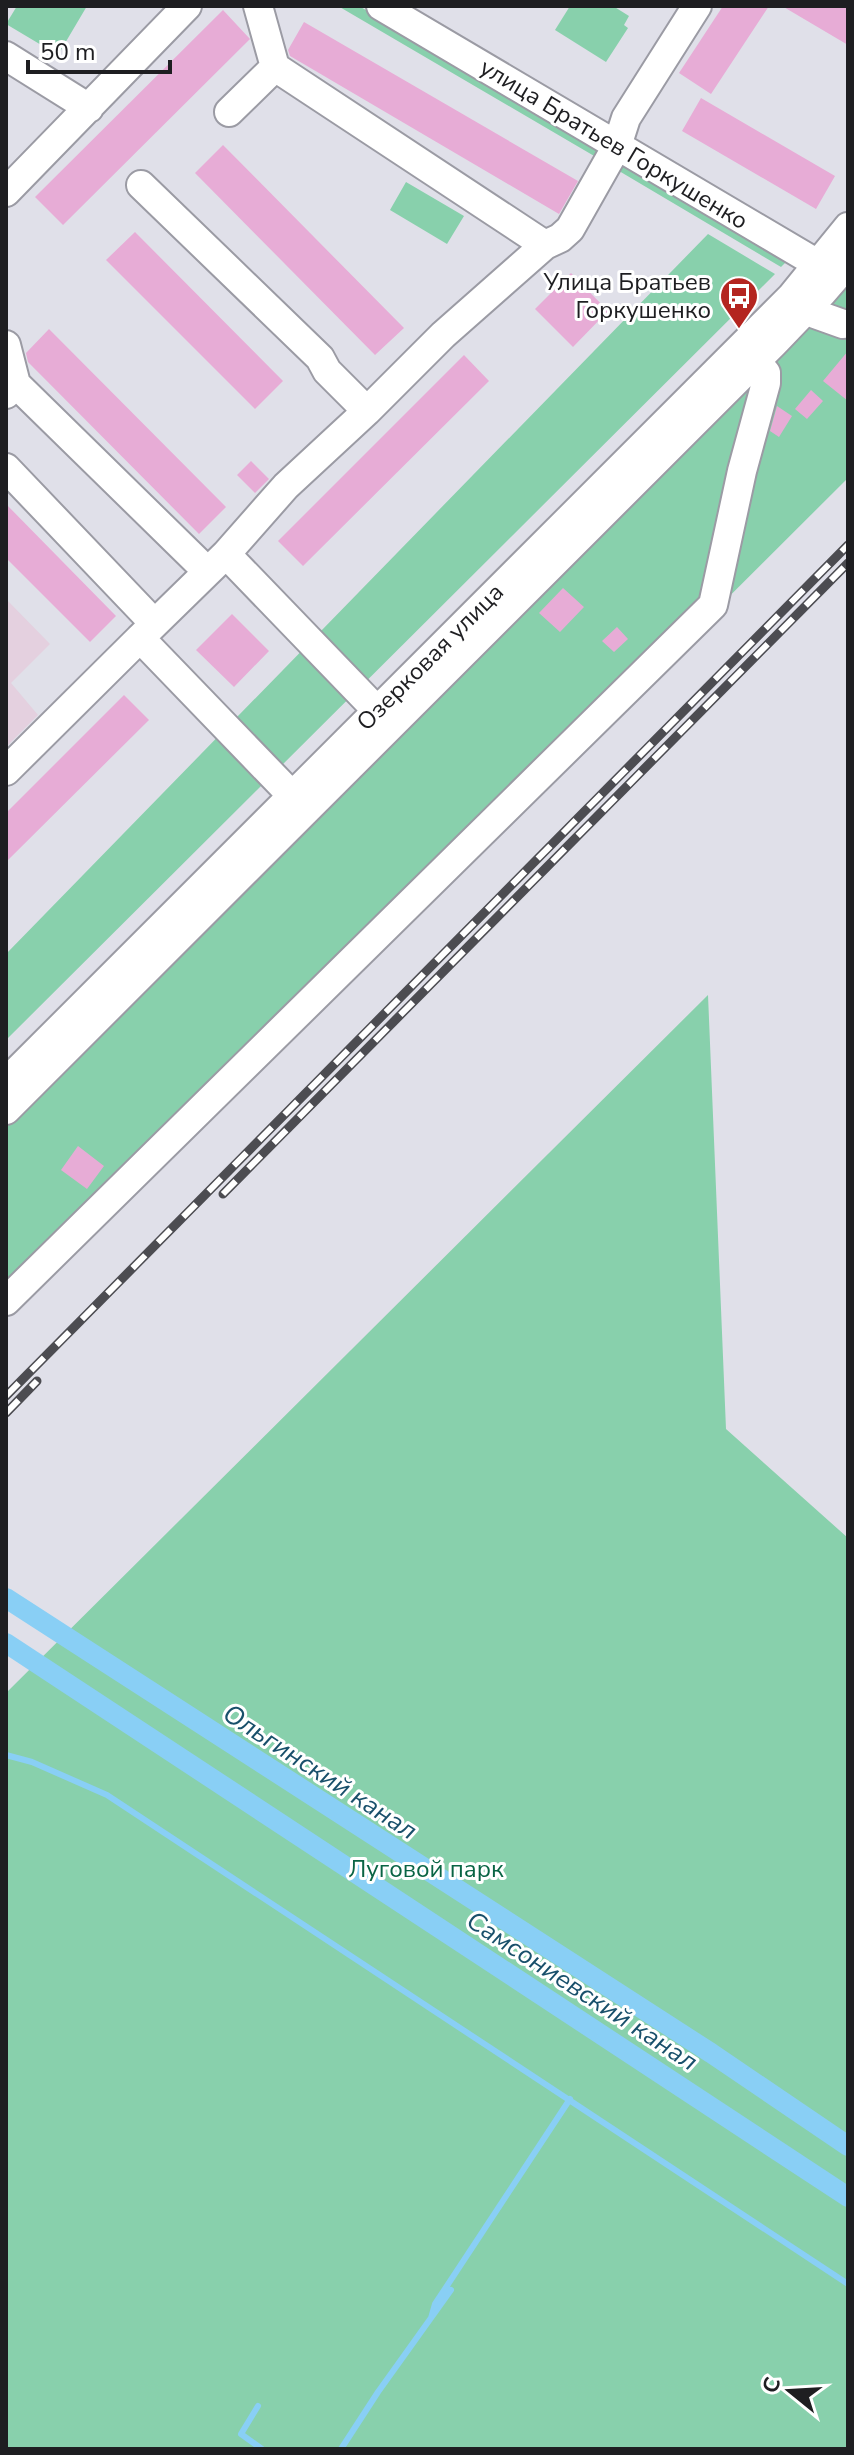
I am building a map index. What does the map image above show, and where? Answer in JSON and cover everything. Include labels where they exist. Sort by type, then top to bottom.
[{"type":"street","points":[[258,6],[275,67],[545,245]]},
{"type":"street","name":"улица Братьев Горкушенко","points":[[381,6],[617,146],[838,271]]},
{"type":"street","points":[[6,771],[216,563],[286,486],[443,335],[545,245],[570,229],[617,146],[626,118],[697,6]]},
{"type":"street","points":[[6,192],[89,108],[174,9]]},
{"type":"street","points":[[6,56],[89,108]]},
{"type":"street","points":[[229,112],[275,67]]},
{"type":"street","points":[[141,185],[320,358],[327,371],[367,411]]},
{"type":"street","name":"Озерковая улица","points":[[6,1082],[756,361],[838,271],[848,227]]},
{"type":"street","name":"Озерковая улица","points":[[384,718],[791,297],[838,271]]},
{"type":"street","points":[[808,307],[815,314],[843,324]]},
{"type":"street","points":[[6,345],[11,389],[216,563],[384,718]]},
{"type":"street","points":[[6,1301],[713,605],[742,471],[766,383],[766,373],[756,361]]},
{"type":"street","points":[[6,468],[298,803]]},
{"type":"street","name":"Озерковая улица","points":[[6,1110],[298,803]]},
{"type":"shaded area","points":[[6,599],[50,644],[11,683],[38,715],[6,747]]},
{"type":"green space","points":[[17,6],[87,6],[58,55],[6,24]]},
{"type":"green space","points":[[338,6],[359,6],[606,151],[601,160]]},
{"type":"green space","points":[[570,6],[613,6],[629,16],[624,25],[628,28],[606,62],[555,30]]},
{"type":"green space","points":[[619,158],[789,259],[781,267],[614,168]]},
{"type":"green space","points":[[406,182],[464,216],[447,244],[390,210]]},
{"type":"green space","points":[[708,234],[775,274],[6,1040],[6,954]]},
{"type":"green space","points":[[848,286],[848,478],[6,1317],[6,1127],[770,359],[838,292]]},
{"type":"green space","name":"Луговой парк","points":[[708,995],[726,1429],[848,1538],[848,2449],[6,2449],[6,1693]]},
{"type":"building","points":[[723,6],[769,6],[711,94],[679,73]]},
{"type":"building","points":[[782,6],[848,6],[848,45]]},
{"type":"building","points":[[223,10],[250,39],[63,225],[35,197]]},
{"type":"building","points":[[304,22],[578,181],[559,214],[290,56],[288,50]]},
{"type":"building","points":[[701,98],[835,176],[816,209],[682,131]]},
{"type":"building","points":[[223,145],[404,328],[375,355],[195,173]]},
{"type":"building","points":[[135,232],[283,381],[255,409],[106,260]]},
{"type":"building","points":[[571,273],[608,311],[573,347],[535,309]]},
{"type":"building","points":[[49,329],[226,507],[199,534],[28,362],[26,353]]},
{"type":"building","points":[[848,351],[848,401],[823,381]]},
{"type":"building","points":[[464,355],[489,381],[303,566],[278,541]]},
{"type":"building","points":[[811,390],[823,401],[807,419],[795,409]]},
{"type":"building","points":[[777,406],[792,416],[779,437],[770,431]]},
{"type":"building","points":[[251,461],[269,479],[255,493],[237,475]]},
{"type":"building","points":[[6,504],[116,616],[90,642],[6,558]]},
{"type":"building","points":[[563,588],[584,607],[560,632],[539,613]]},
{"type":"building","points":[[232,614],[269,651],[234,687],[196,650]]},
{"type":"building","points":[[617,627],[628,639],[614,652],[602,641]]},
{"type":"building","points":[[124,695],[149,720],[6,862],[6,813]]},
{"type":"building","points":[[78,1146],[104,1166],[87,1189],[61,1170]]},
{"type":"waterway","name":"Ольгинский канал","points":[[6,1598],[711,2053],[848,2146]]},
{"type":"waterway","name":"Самсониевский канал","points":[[6,1643],[848,2197]]},
{"type":"waterway","points":[[6,1755],[32,1762],[107,1795],[848,2284]]},
{"type":"waterway","points":[[431,2318],[435,2304],[570,2099]]},
{"type":"waterway","points":[[341,2449],[451,2290]]},
{"type":"waterway","points":[[258,2406],[241,2434],[262,2449]]},
{"type":"railway","points":[[6,1396],[848,545]]},
{"type":"railway","points":[[223,1194],[848,563]]},
{"type":"railway","points":[[6,1413],[37,1381]]},
{"type":"place","name":"Улица Братьев Горкушенко","points":[[739,330]]}]
